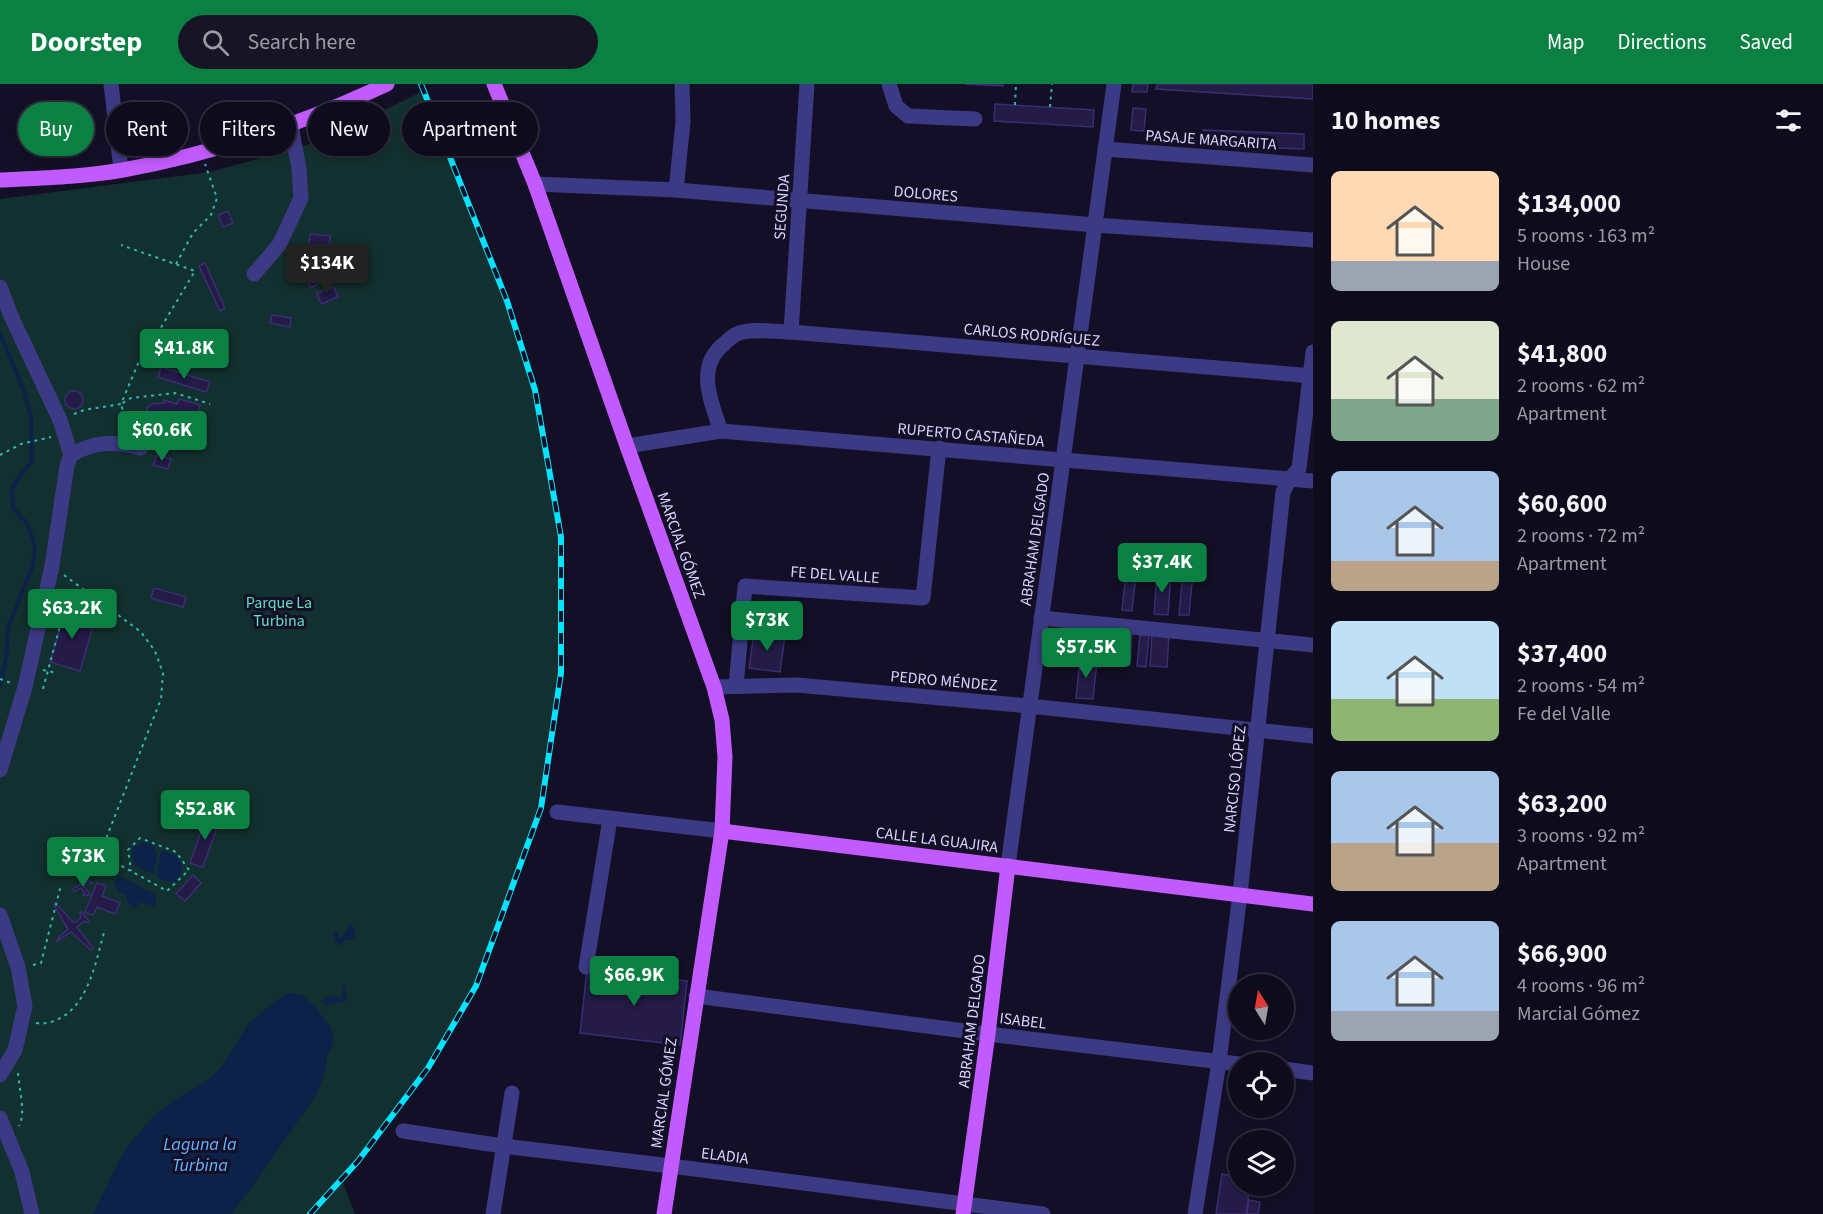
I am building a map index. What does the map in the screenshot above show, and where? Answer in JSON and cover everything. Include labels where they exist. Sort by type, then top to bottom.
[{"type":"main road","points":[[296,123],[387,84]]},
{"type":"main road","name":"MARCIAL GÓMEZ","points":[[494,84],[535,184],[714,687],[722,720],[725,757],[722,831],[664,1214]]},
{"type":"main road","points":[[0,180],[121,170],[200,153]]},
{"type":"main road","name":"CALLE LA GUAJIRA","points":[[722,831],[1313,904]]},
{"type":"main road","name":"ABRAHAM DELGADO","points":[[964,1209],[1008,866]]},
{"type":"street","points":[[111,84],[121,170]]},
{"type":"street","points":[[676,190],[683,122],[682,84]]},
{"type":"street","name":"SEGUNDA","points":[[791,332],[807,84]]},
{"type":"street","points":[[889,84],[896,106],[908,116],[975,119]]},
{"type":"street","name":"ABRAHAM DELGADO","points":[[1008,866],[1114,84]]},
{"type":"street","name":"PASAJE MARGARITA","points":[[1105,149],[1313,165]]},
{"type":"street","points":[[254,274],[279,245],[301,198],[296,152]]},
{"type":"street","points":[[0,180],[0,185]]},
{"type":"street","name":"DOLORES","points":[[535,184],[676,190],[1095,225],[1313,240]]},
{"type":"street","points":[[0,287],[11,316],[60,420],[71,455],[67,466],[52,566],[21,704],[0,770]]},
{"type":"street","name":"CARLOS RODRÍGUEZ","points":[[721,431],[708,389],[708,372],[713,354],[737,334],[748,331],[791,332],[1312,376]]},
{"type":"street","name":"NARCISO LÓPEZ","points":[[1195,1214],[1219,1062],[1240,894],[1284,492],[1290,479],[1299,468],[1312,376],[1313,352]]},
{"type":"street","name":"RUPERTO CASTAÑEDA","points":[[627,446],[721,431],[1313,481]]},
{"type":"street","points":[[71,455],[93,444],[113,443],[141,448]]},
{"type":"street","name":"FE DEL VALLE","points":[[736,686],[745,586],[923,598],[939,448]]},
{"type":"street","points":[[1041,618],[1313,645]]},
{"type":"street","name":"PEDRO MÉNDEZ","points":[[714,687],[796,685],[1029,705],[1313,736]]},
{"type":"street","name":"CALLE LA GUAJIRA","points":[[557,812],[722,831]]},
{"type":"street","points":[[585,967],[610,819]]},
{"type":"street","points":[[0,915],[18,967],[25,1006],[15,1050],[0,1075]]},
{"type":"street","name":"ISABEL","points":[[696,996],[1228,1063]]},
{"type":"street","points":[[1294,1071],[1313,1073]]},
{"type":"street","points":[[493,1214],[512,1093]]},
{"type":"street","points":[[0,1118],[22,1172],[32,1214]]},
{"type":"street","name":"ELADIA","points":[[403,1131],[503,1146],[671,1166],[964,1209],[1043,1214]]},
{"type":"path","points":[[1015,105],[1016,84]]},
{"type":"path","points":[[1050,107],[1052,84]]},
{"type":"path","points":[[176,264],[193,233],[211,215],[216,198],[202,156]]},
{"type":"path","points":[[121,246],[195,271],[140,359],[121,404],[130,435]]},
{"type":"path","points":[[60,420],[84,410],[121,404],[131,398],[175,393],[210,404]]},
{"type":"path","points":[[0,455],[21,444],[48,438]]},
{"type":"path","points":[[52,566],[141,632],[155,651],[163,674],[161,699],[100,854],[130,872],[167,891],[189,870],[176,852],[140,838],[128,850],[130,872]]},
{"type":"path","points":[[42,607],[63,615],[43,689]]},
{"type":"path","points":[[0,680],[14,684]]},
{"type":"path","points":[[18,967],[41,963],[61,885]]},
{"type":"path","points":[[21,1020],[42,1024],[56,1020],[70,1012],[84,993],[105,928]]},
{"type":"path","points":[[10,1142],[22,1124],[15,1050]]},
{"type":"green space","name":"Parque La Turbina","points":[[423,91],[427,102],[402,102],[402,156],[448,156],[514,325],[534,396],[555,509],[559,545],[558,677],[537,809],[495,930],[468,998],[422,1074],[341,1177],[355,1214],[0,1214],[0,199],[210,172],[268,156],[296,156],[296,148],[308,145],[308,156],[390,156],[390,107]]},
{"type":"water","points":[[144,842],[154,846],[157,855],[154,873],[135,865],[132,854],[134,847]]},
{"type":"water","points":[[161,850],[177,856],[182,865],[177,881],[166,881],[157,875]]},
{"type":"water","points":[[120,876],[156,895],[156,907],[140,902],[135,909],[128,903],[125,894],[119,893],[114,882]]},
{"type":"water","points":[[350,923],[356,932],[354,934],[356,939],[345,940],[341,946],[334,941],[334,933],[337,931],[339,938],[343,936]]},
{"type":"water","points":[[346,984],[347,1000],[326,1006],[321,1001],[334,995],[339,999],[342,986]]},
{"type":"water","name":"Laguna la Turbina","points":[[289,993],[301,995],[315,1006],[331,1028],[333,1043],[317,1094],[231,1214],[93,1214],[121,1157],[131,1142],[156,1114],[208,1080],[222,1066],[249,1023]]},
{"type":"building","points":[[965,84],[1003,84],[1003,86]]},
{"type":"building","points":[[1133,84],[1148,84],[1147,92],[1132,92]]},
{"type":"building","points":[[1157,84],[1313,84],[1313,99],[1156,89]]},
{"type":"building","points":[[995,104],[1094,110],[1093,127],[994,121]]},
{"type":"building","points":[[1133,108],[1146,109],[1144,131],[1131,130]]},
{"type":"building","points":[[1203,130],[1304,134],[1304,149],[1202,145]]},
{"type":"building","points":[[228,211],[233,223],[223,227],[218,215]]},
{"type":"building","points":[[310,234],[330,236],[329,248],[309,246]]},
{"type":"building","points":[[341,253],[351,255],[348,277],[337,275]]},
{"type":"building","points":[[205,263],[225,308],[220,311],[199,266]]},
{"type":"building","points":[[311,266],[320,283],[311,288],[301,271]]},
{"type":"building","points":[[334,287],[338,297],[321,304],[317,293]]},
{"type":"building","points":[[272,315],[291,318],[290,327],[270,323]]},
{"type":"building","points":[[161,367],[210,382],[206,392],[158,377]]},
{"type":"building","points":[[74,391],[80,394],[83,400],[80,406],[74,409],[68,406],[65,400],[68,394]]},
{"type":"building","points":[[179,399],[200,405],[192,432],[179,429],[177,438],[155,430],[156,425],[147,419],[147,408],[152,404],[164,403],[164,400],[177,404]]},
{"type":"building","points":[[157,455],[171,459],[168,469],[153,465]]},
{"type":"building","points":[[1127,564],[1137,565],[1132,611],[1122,610]]},
{"type":"building","points":[[1183,571],[1193,572],[1189,615],[1179,615]]},
{"type":"building","points":[[1157,573],[1171,574],[1168,615],[1154,614]]},
{"type":"building","points":[[154,588],[186,597],[183,607],[151,598]]},
{"type":"building","points":[[67,604],[81,608],[78,619],[94,623],[80,671],[50,662]]},
{"type":"building","points":[[754,632],[785,636],[780,672],[749,668]]},
{"type":"building","points":[[1123,633],[1132,634],[1130,665],[1121,664]]},
{"type":"building","points":[[1140,634],[1149,635],[1146,667],[1137,666]]},
{"type":"building","points":[[1152,634],[1169,635],[1167,667],[1150,666]]},
{"type":"building","points":[[1056,641],[1102,645],[1100,661],[1055,656]]},
{"type":"building","points":[[1080,659],[1097,660],[1093,699],[1076,698]]},
{"type":"building","points":[[207,814],[220,819],[203,867],[190,863]]},
{"type":"building","points":[[75,837],[85,842],[74,865],[64,860]]},
{"type":"building","points":[[193,875],[201,883],[185,901],[176,894]]},
{"type":"building","points":[[80,881],[92,883],[84,886],[90,894],[83,895],[85,893],[81,888],[74,892],[73,889],[80,885]]},
{"type":"building","points":[[97,883],[106,886],[102,896],[120,903],[115,914],[97,907],[93,915],[85,912]]},
{"type":"building","points":[[55,903],[74,923],[81,918],[81,911],[90,921],[88,923],[84,921],[77,927],[93,948],[91,950],[71,932],[57,941],[68,929]]},
{"type":"building","points":[[587,970],[687,981],[680,1045],[580,1033]]},
{"type":"building","points":[[1222,1174],[1228,1175],[1228,1196],[1248,1196],[1246,1214],[1216,1214]]},
{"type":"building","points":[[1249,1200],[1260,1202],[1258,1214],[1247,1214]]},
{"type":"waterway","points":[[0,334],[23,388],[31,416],[32,461],[12,487],[13,508],[27,523],[35,546],[33,565],[8,628],[6,658],[0,686]]},
{"type":"railway","points":[[310,1214],[358,1161],[428,1068],[476,986],[541,808],[561,673],[561,537],[535,390],[507,301],[421,84]]}]
